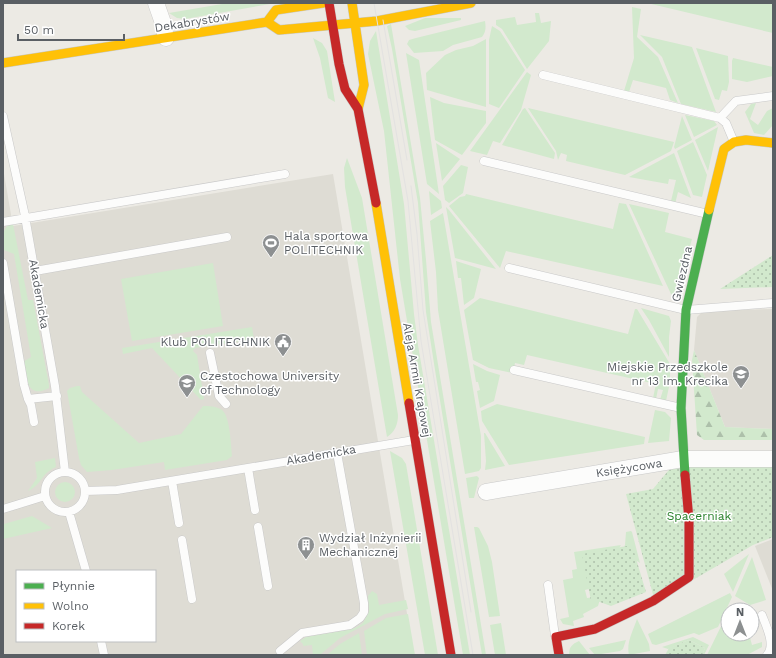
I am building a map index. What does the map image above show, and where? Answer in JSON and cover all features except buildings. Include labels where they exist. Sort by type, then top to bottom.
[{"type":"street","points":[[156,3],[163,23],[166,38]]},
{"type":"street","points":[[323,3],[276,10],[267,22],[279,30],[355,23],[383,20],[471,3]]},
{"type":"street","name":"Aleja Armii Krajowej","points":[[329,3],[345,89],[358,109],[371,176],[451,655]]},
{"type":"street","name":"Aleja Armii Krajowej","points":[[352,3],[364,85],[358,109]]},
{"type":"street","name":"Dekabrystów","points":[[3,63],[267,22]]},
{"type":"street","points":[[734,142],[746,140],[773,143]]},
{"type":"street","name":"Gwiezdna","points":[[556,637],[595,630],[653,601],[689,577],[689,520],[683,459],[681,408],[686,310],[724,149],[734,142]]},
{"type":"street","name":"Księżycowa","points":[[486,492],[683,459],[773,459]]},
{"type":"street","points":[[556,637],[559,655]]},
{"type":"lane","points":[[543,75],[720,118],[726,123],[734,142]]},
{"type":"lane","points":[[720,118],[736,101],[773,96]]},
{"type":"lane","name":"Akademicka","points":[[3,116],[25,218],[57,396],[65,472]]},
{"type":"lane","points":[[484,161],[709,215]]},
{"type":"lane","points":[[3,222],[285,174]]},
{"type":"lane","points":[[35,271],[227,237]]},
{"type":"lane","points":[[3,263],[24,385],[31,405],[34,422]]},
{"type":"lane","points":[[510,268],[686,310],[773,302]]},
{"type":"lane","points":[[3,319],[12,318]]},
{"type":"lane","points":[[210,353],[218,396],[226,404]]},
{"type":"lane","points":[[514,370],[681,408]]},
{"type":"lane","points":[[28,399],[57,396]]},
{"type":"lane","name":"Akademicka","points":[[85,491],[117,490],[415,440]]},
{"type":"lane","points":[[280,652],[302,633],[350,625],[360,618],[364,612],[364,603],[337,452]]},
{"type":"lane","points":[[248,468],[255,510]]},
{"type":"lane","points":[[65,472],[75,475],[80,479],[85,491],[83,502],[74,510],[69,512],[56,511],[51,507],[45,496],[47,483],[51,478],[56,474],[65,472]]},
{"type":"lane","points":[[172,481],[179,523]]},
{"type":"lane","points":[[3,509],[45,496]]},
{"type":"lane","points":[[69,512],[86,570]]},
{"type":"lane","points":[[258,527],[268,586]]},
{"type":"lane","points":[[182,540],[192,599]]},
{"type":"lane","points":[[548,585],[556,637]]},
{"type":"lane","points":[[762,615],[772,646],[767,655]]},
{"type":"lane","points":[[101,642],[104,655]]},
{"type":"shaded area","name":"Czestochowa University of Technology","points":[[3,168],[13,226],[333,174],[414,655],[3,655]]},
{"type":"shaded area","name":"Miejskie Przedszkole nr 13 im. Krecika","points":[[773,309],[773,429],[725,427],[694,350],[697,317],[703,311]]},
{"type":"shaded area","points":[[773,539],[773,591],[755,546]]},
{"type":"green space","points":[[228,3],[276,3],[185,19],[177,18],[169,13]]},
{"type":"green space","points":[[647,3],[773,3],[773,33]]},
{"type":"green space","points":[[632,7],[641,9],[637,37],[658,57],[678,103],[670,100],[666,88],[633,80],[629,92],[624,91],[634,58]]},
{"type":"green space","points":[[535,13],[539,13],[541,23],[551,21],[549,41],[527,69],[502,29],[496,25],[496,20],[515,17],[517,25],[536,22]]},
{"type":"green space","points":[[425,18],[461,18],[461,20],[415,31],[409,30],[405,26]]},
{"type":"green space","points":[[485,21],[486,25],[482,37],[453,45],[443,51],[414,53],[407,44],[409,40]]},
{"type":"green space","points":[[391,24],[420,198],[431,322],[486,655],[482,655],[426,312],[418,203],[387,26]]},
{"type":"green space","points":[[492,26],[500,31],[525,70],[499,108],[489,104],[489,40]]},
{"type":"green space","points":[[376,31],[404,204],[418,345],[470,655],[463,655],[400,279],[384,131],[368,54],[370,41]]},
{"type":"green space","points":[[640,35],[692,47],[716,112],[681,104],[662,57]]},
{"type":"green space","points":[[313,38],[322,43],[327,51],[335,102],[328,98],[320,58]]},
{"type":"green space","points":[[486,39],[486,107],[427,90],[426,73],[445,55],[456,50],[473,46]]},
{"type":"green space","points":[[696,48],[728,56],[729,82],[727,91],[722,90],[719,100],[715,99]]},
{"type":"green space","points":[[406,53],[419,60],[439,194],[427,184]]},
{"type":"green space","points":[[733,58],[773,67],[773,76],[747,82],[732,79]]},
{"type":"green space","points":[[527,72],[531,75],[521,110],[500,143],[493,141],[487,155],[470,151]]},
{"type":"green space","points":[[430,97],[444,103],[486,111],[486,123],[462,155],[435,140]]},
{"type":"green space","points":[[756,103],[750,119],[758,125],[767,111],[773,108],[773,125],[764,135],[754,133],[745,112],[751,104]]},
{"type":"green space","points":[[525,108],[555,153],[554,159],[502,145]]},
{"type":"green space","points":[[528,108],[674,142],[671,151],[625,175],[566,161],[567,155],[561,153],[558,160],[556,151]]},
{"type":"green space","points":[[685,115],[714,121],[717,125],[694,137]]},
{"type":"green space","points":[[682,116],[692,140],[675,149],[674,147]]},
{"type":"green space","points":[[718,127],[708,171],[695,140]]},
{"type":"green space","points":[[693,142],[707,175],[702,197],[693,195],[677,151]]},
{"type":"green space","points":[[436,143],[460,159],[442,181]]},
{"type":"green space","points":[[674,153],[691,198],[678,192],[675,204],[671,201],[676,180],[669,179],[668,184],[629,177]]},
{"type":"green space","points":[[347,158],[362,198],[398,415],[396,428],[387,437],[345,187],[344,168]]},
{"type":"green space","points":[[461,165],[468,167],[463,193],[449,203],[445,200],[443,186]]},
{"type":"green space","points":[[429,191],[441,201],[442,208],[431,215]]},
{"type":"green space","points":[[466,194],[613,229],[619,203],[626,204],[663,286],[506,251],[500,268],[449,206]]},
{"type":"green space","points":[[629,204],[669,213],[665,232],[692,239],[675,299],[671,294]]},
{"type":"green space","points":[[446,207],[449,210],[496,269],[455,258]]},
{"type":"green space","points":[[443,213],[481,436],[481,468],[479,471],[465,474],[438,310],[436,272],[430,221]]},
{"type":"green space","points":[[9,224],[13,224],[28,300],[33,300],[49,385],[49,388],[42,391],[32,389],[25,374],[23,362],[31,357],[14,254],[4,250],[4,233]]},
{"type":"green space","points":[[773,255],[773,287],[720,289]]},
{"type":"green space","points":[[456,261],[481,269],[474,298],[464,305],[461,278],[458,278]]},
{"type":"green space","points":[[213,263],[223,326],[132,341],[121,279]]},
{"type":"green space","points":[[480,298],[628,334],[635,309],[637,309],[670,364],[670,382],[666,401],[660,400],[663,390],[658,389],[656,399],[653,398],[656,384],[527,355],[524,365],[515,363],[513,373],[489,368],[473,360],[464,310]]},
{"type":"green space","points":[[641,308],[669,316],[671,321],[669,357],[649,320]]},
{"type":"green space","points":[[252,327],[254,339],[195,348],[193,351],[197,355],[204,399],[201,400],[152,348],[123,354],[122,348]]},
{"type":"green space","points":[[694,350],[725,427],[773,429],[773,440],[704,440],[697,435],[692,360]]},
{"type":"green space","points":[[473,364],[487,371],[500,375],[494,401],[480,408],[477,391],[480,390],[478,382],[476,382]]},
{"type":"green space","points":[[80,386],[82,392],[139,443],[181,434],[203,406],[212,406],[220,409],[225,413],[227,418],[231,438],[232,456],[227,460],[165,470],[164,462],[112,470],[87,472],[81,465],[79,458],[67,391],[70,388]]},
{"type":"green space","points":[[497,404],[645,437],[644,444],[509,465],[482,421],[481,411]]},
{"type":"green space","points":[[655,410],[665,412],[671,418],[669,441],[648,443]]},
{"type":"green space","points":[[484,433],[505,466],[485,470],[486,461]]},
{"type":"green space","points":[[390,451],[402,458],[406,464],[438,655],[425,655]]},
{"type":"green space","points":[[55,458],[56,467],[47,473],[33,488],[28,491],[37,478],[35,462]]},
{"type":"green space","name":"Spacerniak","points":[[773,464],[773,537],[753,545],[655,602],[626,494],[653,489],[673,465]]},
{"type":"green space","points":[[477,476],[479,478],[474,498],[469,498],[466,478]]},
{"type":"green space","points":[[61,482],[69,482],[75,488],[75,496],[69,502],[61,502],[55,496],[55,488]]},
{"type":"green space","points":[[32,516],[52,528],[3,539],[4,524]]},
{"type":"green space","points":[[474,527],[479,528],[488,546],[492,562],[500,616],[489,617]]},
{"type":"green space","points":[[631,531],[640,563],[622,551],[625,545],[626,532]]},
{"type":"green space","points":[[621,545],[593,588],[585,590],[587,598],[594,597],[603,589],[598,606],[583,614],[584,617],[573,621],[574,626],[563,624],[560,619],[569,617],[563,580],[573,578],[572,570],[577,569],[574,552]]},
{"type":"green space","points":[[632,545],[646,592],[611,606],[597,601],[591,601],[582,554]]},
{"type":"green space","points":[[749,554],[733,592],[724,574]]},
{"type":"green space","points":[[752,557],[766,600],[760,602],[745,602],[735,596]]},
{"type":"green space","points":[[372,591],[377,594],[379,605],[406,600],[408,609],[385,614],[340,638],[321,654],[313,655],[312,645],[303,646],[300,641],[306,637],[352,629],[363,623],[369,611],[368,596]]},
{"type":"green space","points":[[730,593],[732,597],[730,602],[720,602],[720,623],[718,627],[699,635],[694,633],[656,645],[652,644],[648,634]]},
{"type":"green space","points":[[408,614],[415,655],[367,655],[364,631],[386,618]]},
{"type":"green space","points":[[637,619],[649,644],[650,651],[629,655],[628,646]]},
{"type":"green space","points":[[501,623],[506,655],[495,655],[490,625]]},
{"type":"green space","points":[[720,628],[720,642],[751,642],[752,645],[762,642],[762,647],[747,655],[707,655]]},
{"type":"green space","points":[[359,633],[362,655],[327,655],[340,644]]},
{"type":"green space","points":[[693,637],[709,645],[704,655],[702,655],[705,648],[689,640],[668,649],[662,647]]},
{"type":"green space","points":[[626,640],[623,649],[620,651],[595,655],[589,648]]},
{"type":"green space","points":[[689,640],[705,648],[702,655],[665,655],[669,648]]},
{"type":"green space","points":[[579,641],[590,655],[569,655],[571,646]]},
{"type":"tram line","points":[[374,3],[408,201],[421,341],[473,655]]},
{"type":"tram line","points":[[383,20],[407,160]]},
{"type":"tram line","points":[[411,186],[417,234],[423,310],[471,612]]},
{"type":"traffic: fast","points":[[685,475],[681,408],[686,310],[709,210]]},
{"type":"traffic: slow","points":[[3,63],[267,22],[276,10],[323,3]]},
{"type":"traffic: slow","points":[[352,3],[364,85],[358,109]]},
{"type":"traffic: slow","points":[[267,22],[279,30],[377,21],[471,3]]},
{"type":"traffic: slow","points":[[709,210],[724,149],[734,142],[746,140],[773,143]]},
{"type":"traffic: slow","points":[[376,203],[409,403]]},
{"type":"traffic: jam","points":[[329,3],[339,64],[345,89],[358,109],[376,203]]},
{"type":"traffic: jam","points":[[409,403],[451,655]]},
{"type":"traffic: jam","points":[[559,655],[556,637],[595,629],[653,601],[689,577],[689,520],[685,475]]},
{"type":"place","name":"Hala sportowa POLITECHNIK","points":[[271,258]]},
{"type":"place","name":"Klub POLITECHNIK","points":[[283,357]]},
{"type":"place","name":"Miejskie Przedszkole nr 13 im. Krecika","points":[[741,389]]},
{"type":"place","name":"Czestochowa University of Technology","points":[[187,398]]},
{"type":"place","name":"Wydział Inżynierii Mechanicznej","points":[[306,560]]}]
